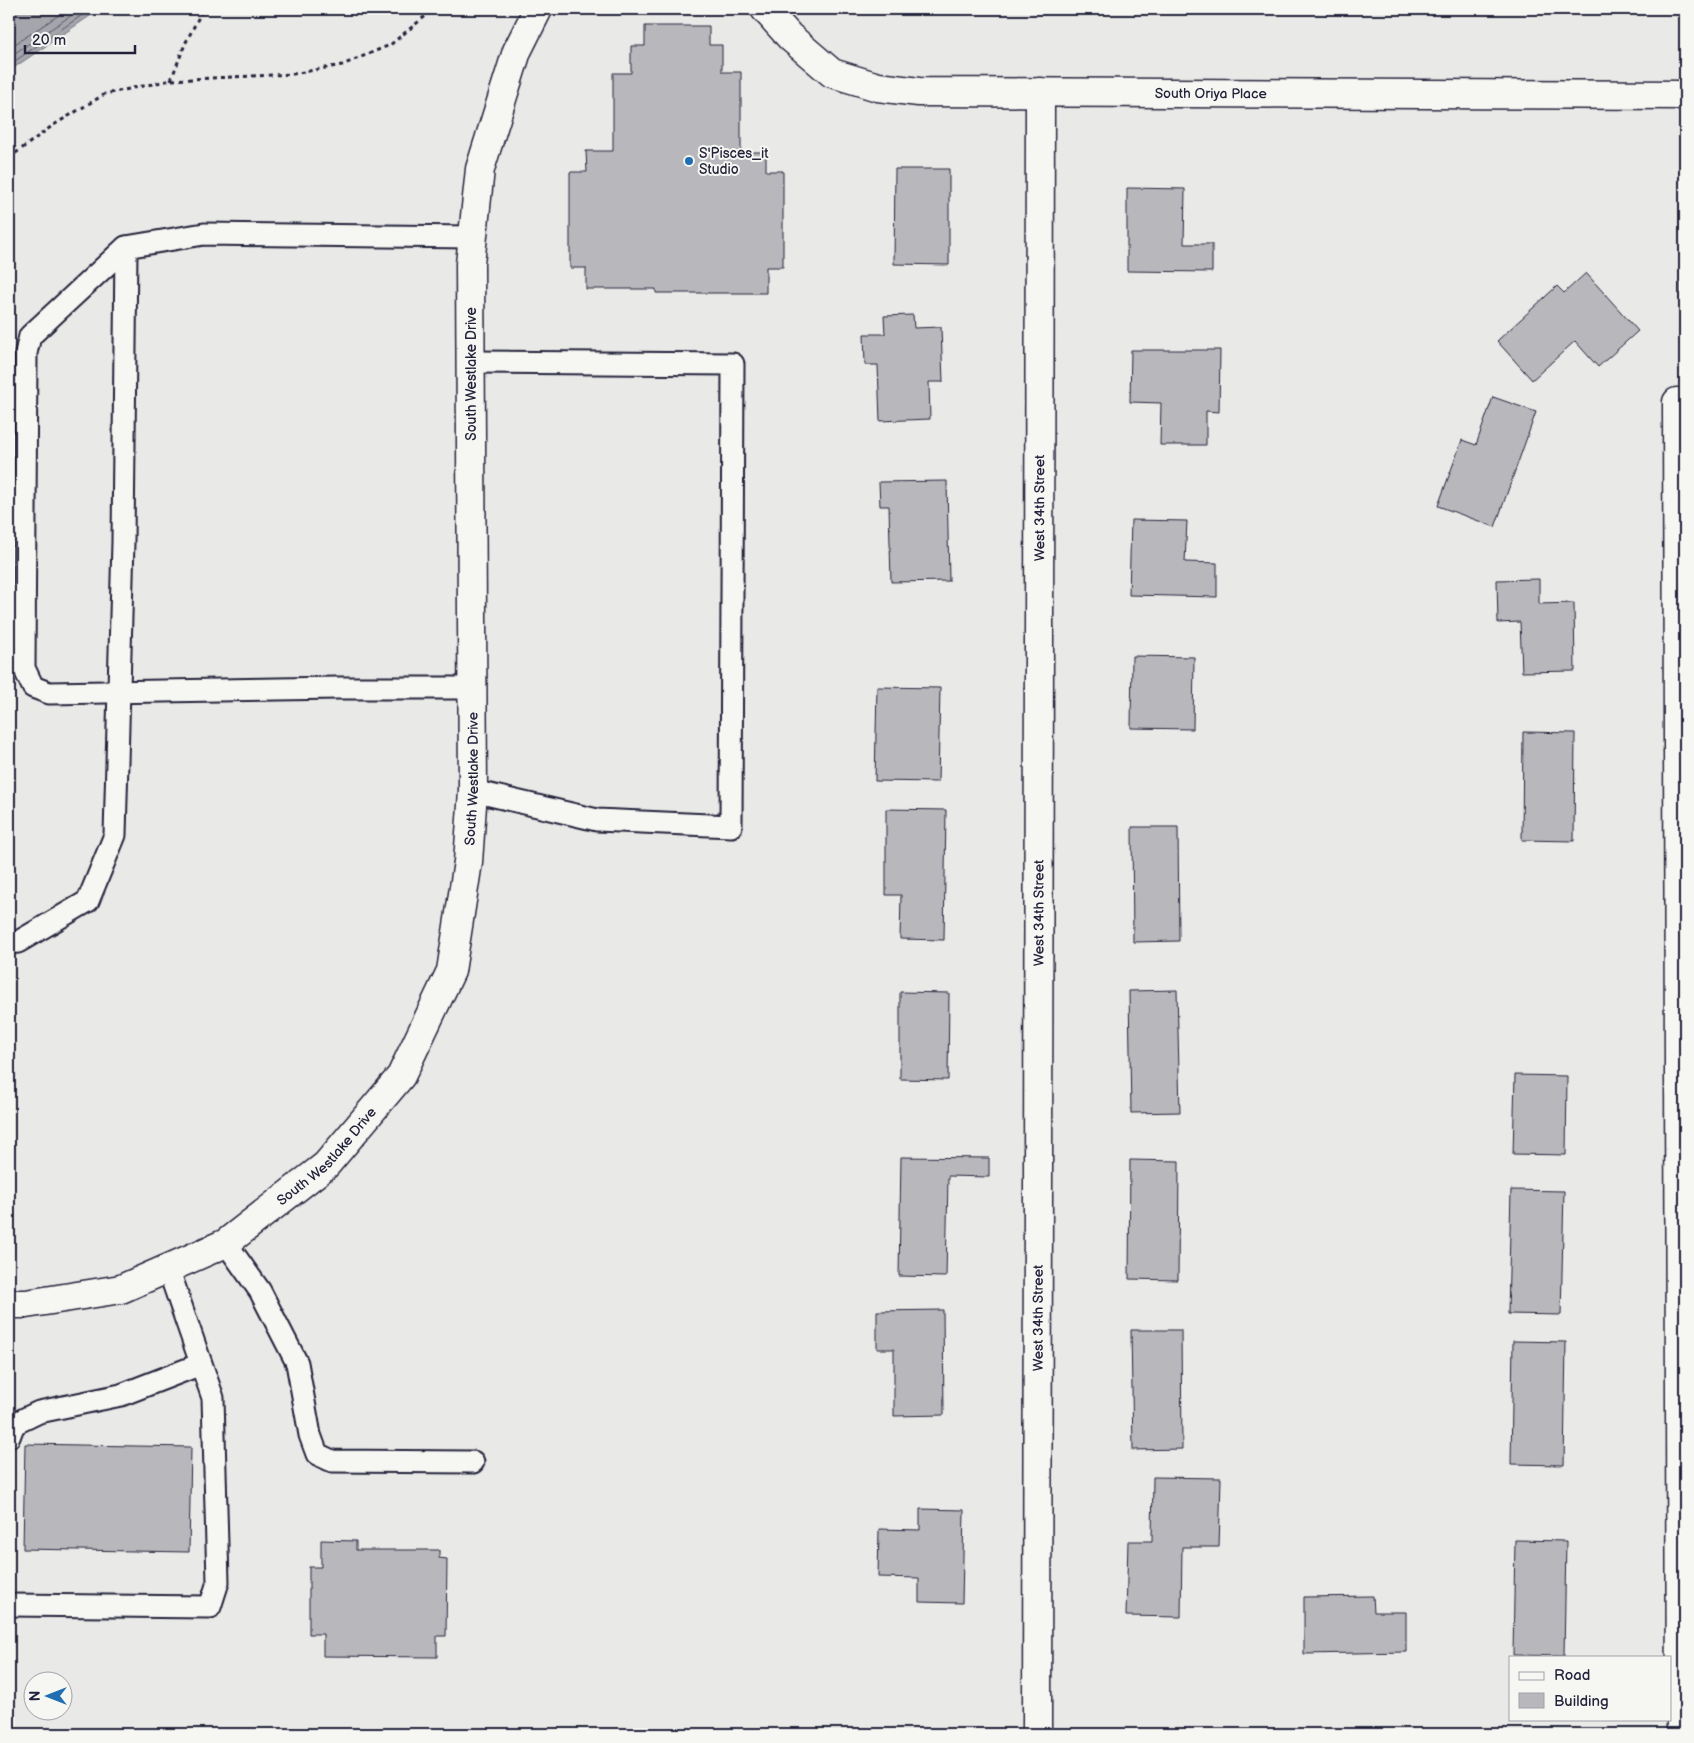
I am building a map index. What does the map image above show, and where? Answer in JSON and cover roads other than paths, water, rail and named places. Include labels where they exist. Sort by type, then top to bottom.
[{"type":"street","name":"South Westlake Drive","points":[[9,1304],[26,1304],[121,1289],[226,1243],[326,1165],[401,1076],[451,971],[468,862],[473,790],[470,264],[480,169],[517,51],[538,9]]},
{"type":"street","name":"South Oriya Place","points":[[765,9],[790,38],[832,72],[878,87],[919,92],[1685,94]]},
{"type":"street","name":"West 34th Street","points":[[1037,1734],[1040,92]]},
{"type":"street","points":[[1681,402],[1683,1346],[1681,1734]]},
{"type":"lane","points":[[472,688],[49,693],[33,687],[24,668],[26,353],[30,336],[126,247],[204,234],[473,237]]},
{"type":"lane","points":[[9,943],[18,942],[88,901],[115,835],[123,542],[126,247]]},
{"type":"lane","points":[[471,362],[733,364],[732,826],[597,820],[473,790]]},
{"type":"lane","points":[[226,1243],[260,1290],[297,1363],[310,1435],[317,1454],[332,1461],[473,1462]]},
{"type":"lane","points":[[9,1605],[210,1607],[218,1582],[213,1398],[168,1268]]},
{"type":"lane","points":[[9,1437],[14,1424],[40,1412],[121,1395],[201,1364]]},
{"type":"water","points":[[9,9],[100,9],[9,71]]},
{"type":"place","name":"S'Pisces_it Studio","points":[[689,161]]}]
